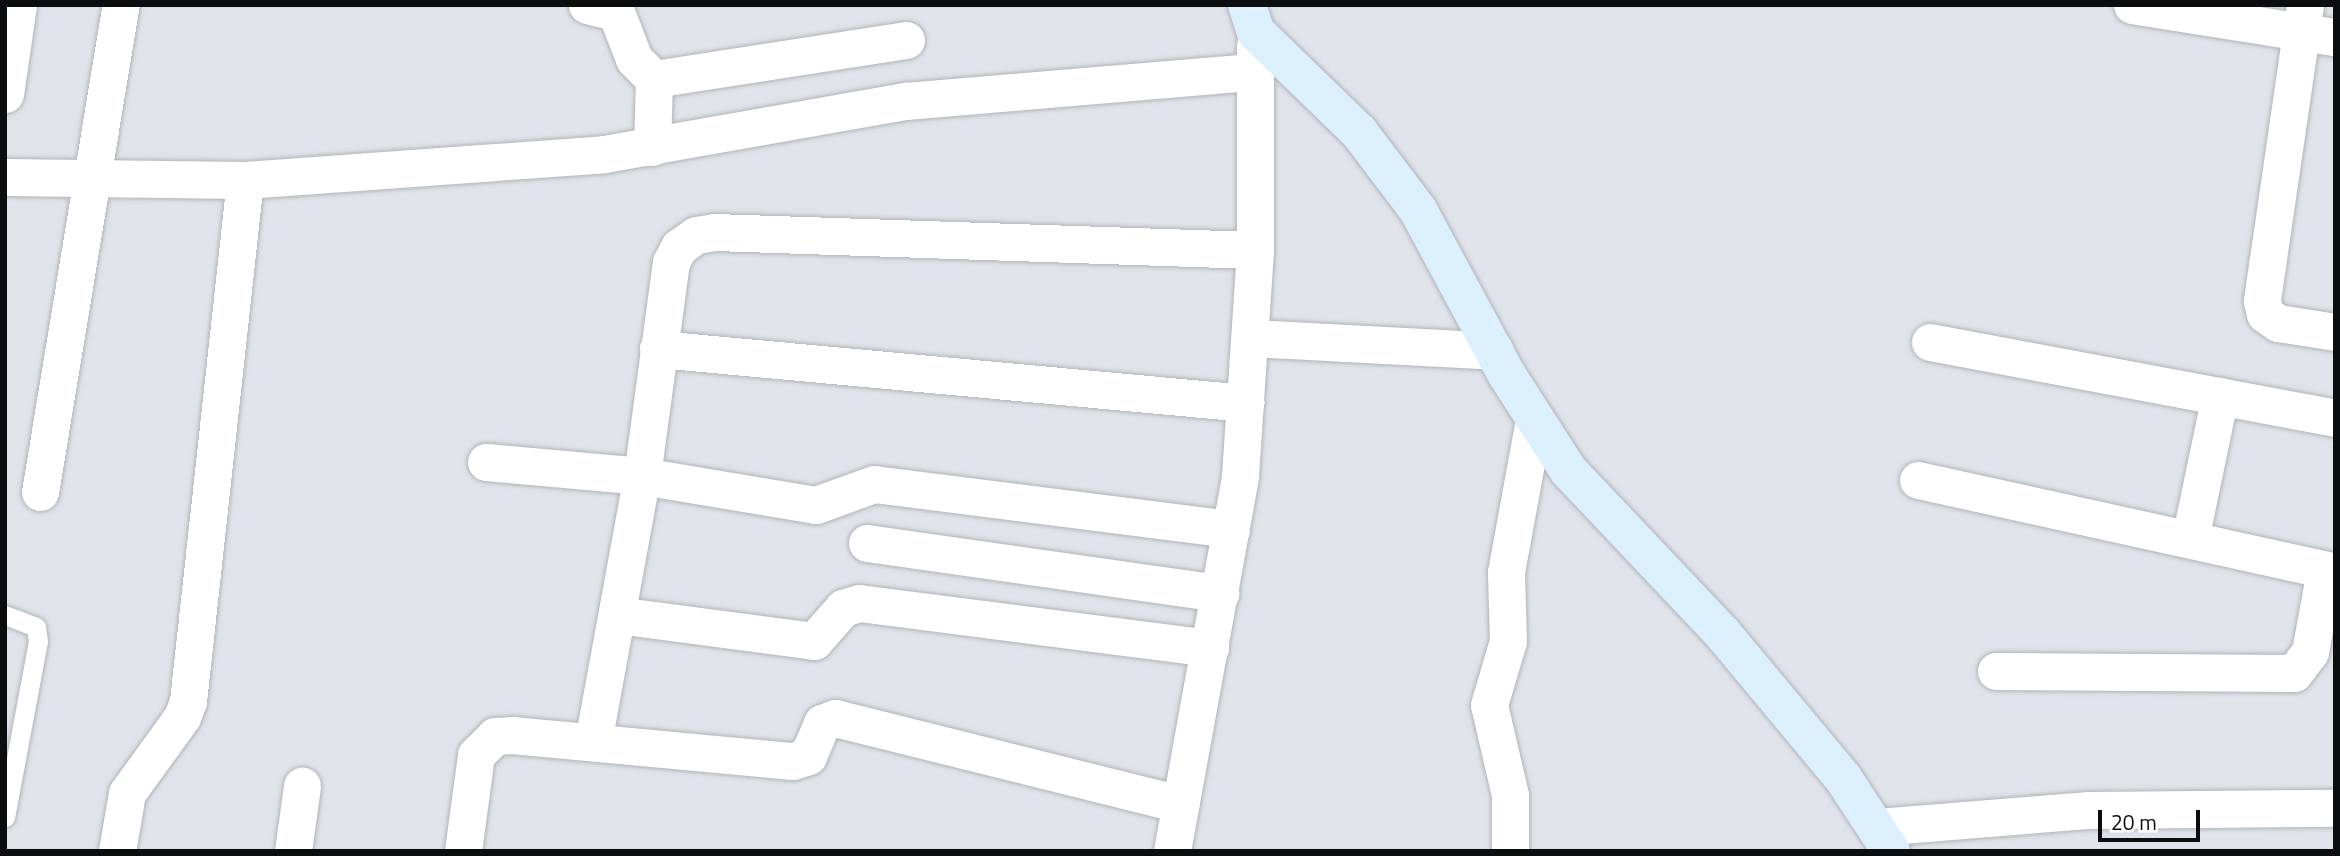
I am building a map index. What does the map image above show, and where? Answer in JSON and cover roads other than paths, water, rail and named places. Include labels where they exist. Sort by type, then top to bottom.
[{"type":"street","points":[[5,94],[18,5]]},
{"type":"street","points":[[40,492],[95,180],[121,5]]},
{"type":"street","points":[[587,5],[616,12],[634,59],[654,79],[652,148]]},
{"type":"street","points":[[2132,5],[2313,25],[2262,301],[2265,314],[2278,323],[2335,332]]},
{"type":"street","points":[[1172,851],[1231,529],[1246,403],[1255,250],[1255,72],[1251,19]]},
{"type":"street","points":[[1251,19],[1330,101],[1392,173],[1441,246],[1495,351],[1534,419],[1568,470],[1776,696],[1884,839],[2089,810],[2335,808]]},
{"type":"street","points":[[654,79],[906,40]]},
{"type":"street","points":[[5,177],[245,180],[652,148],[906,101],[1255,72]]},
{"type":"street","points":[[117,851],[127,793],[182,717],[188,701],[245,180]]},
{"type":"street","points":[[593,742],[642,476],[671,262],[679,247],[696,235],[714,232],[1255,250]]},
{"type":"street","points":[[1251,338],[1495,351]]},
{"type":"street","points":[[1930,342],[2335,418]]},
{"type":"street","points":[[658,349],[1246,403]]},
{"type":"street","points":[[2190,539],[2220,396]]},
{"type":"street","points":[[1510,851],[1510,795],[1489,705],[1508,641],[1506,572],[1534,419]]},
{"type":"street","points":[[486,462],[642,476],[817,505],[874,484],[1231,529]]},
{"type":"street","points":[[1918,480],[2330,571],[2310,652],[2294,673],[1996,671]]},
{"type":"street","points":[[867,543],[1220,593]]},
{"type":"street","points":[[617,615],[814,641],[842,608],[859,603],[1209,648]]},
{"type":"street","points":[[463,851],[482,744],[512,735],[793,761],[808,757],[822,723],[835,718],[1180,804]]},
{"type":"street","points":[[293,851],[302,786]]},
{"type":"lane","points":[[5,615],[36,627],[38,641],[5,817]]}]
